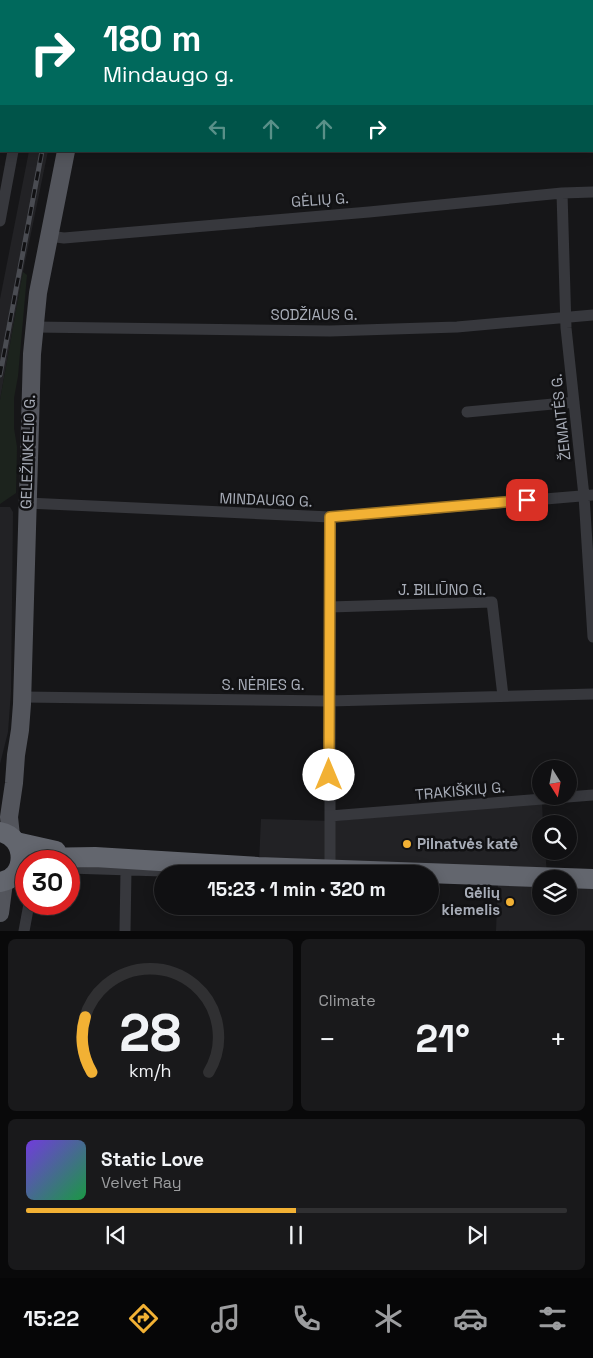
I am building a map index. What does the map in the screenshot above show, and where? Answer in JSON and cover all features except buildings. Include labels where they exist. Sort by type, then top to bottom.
[{"type":"highway","points":[[9,837],[36,848],[95,857]]},
{"type":"highway","points":[[9,837],[20,850]]},
{"type":"highway","points":[[80,857],[224,865]]},
{"type":"highway","points":[[2,882],[15,873]]},
{"type":"highway","points":[[439,874],[593,879]]},
{"type":"main road","name":"GELEŽINKELIO G.","points":[[9,837],[9,817],[23,697],[27,503],[34,327],[38,293],[66,152]]},
{"type":"main road","name":"GELEŽINKELIO G.","points":[[0,794],[16,755]]},
{"type":"main road","points":[[0,913],[2,882]]},
{"type":"street","points":[[0,221],[14,152]]},
{"type":"street","name":"GĖLIŲ G.","points":[[49,236],[64,238],[369,212],[562,193],[593,192]]},
{"type":"street","name":"ŽEMAITĖS G.","points":[[562,193],[566,328],[574,402],[589,495],[593,637]]},
{"type":"street","name":"SODŽIAUS G.","points":[[34,327],[330,331],[457,327],[593,315]]},
{"type":"street","points":[[467,412],[574,402]]},
{"type":"street","name":"MINDAUGO G.","points":[[27,503],[330,517],[589,495]]},
{"type":"street","points":[[330,517],[330,865]]},
{"type":"street","name":"J. BILIŪNO G.","points":[[330,607],[492,602],[503,696]]},
{"type":"street","name":"S. NĖRIES G.","points":[[23,697],[329,701],[593,694]]},
{"type":"street","name":"TRAKIŠKIŲ G.","points":[[330,816],[593,795]]},
{"type":"street","points":[[80,868],[191,871],[203,864]]},
{"type":"street","points":[[125,930],[126,870]]},
{"type":"street","points":[[24,930],[27,915]]},
{"type":"shaded area","points":[[29,152],[48,152],[23,272],[0,400],[0,299]]},
{"type":"shaded area","points":[[23,272],[27,275],[18,376],[14,398],[14,428],[17,447],[16,493],[0,504],[0,400]]},
{"type":"shaded area","points":[[0,507],[10,507],[13,512],[11,692],[8,732],[0,764]]},
{"type":"shaded area","points":[[532,804],[542,805],[543,815],[532,815],[532,860],[546,860],[547,870],[532,870],[532,872],[439,869],[439,865],[338,865],[259,862],[261,819],[334,821]]},
{"type":"shaded area","points":[[498,881],[532,883],[532,915],[577,915],[577,884],[593,885],[593,930],[496,931]]},
{"type":"railway","points":[[0,375],[42,152]]},
{"type":"place","name":"Pilnatvės katė","points":[[407,844]]},
{"type":"place","name":"Gėlių kiemelis","points":[[510,902]]},
{"type":"route","points":[[329,775],[330,517],[527,500]]}]
